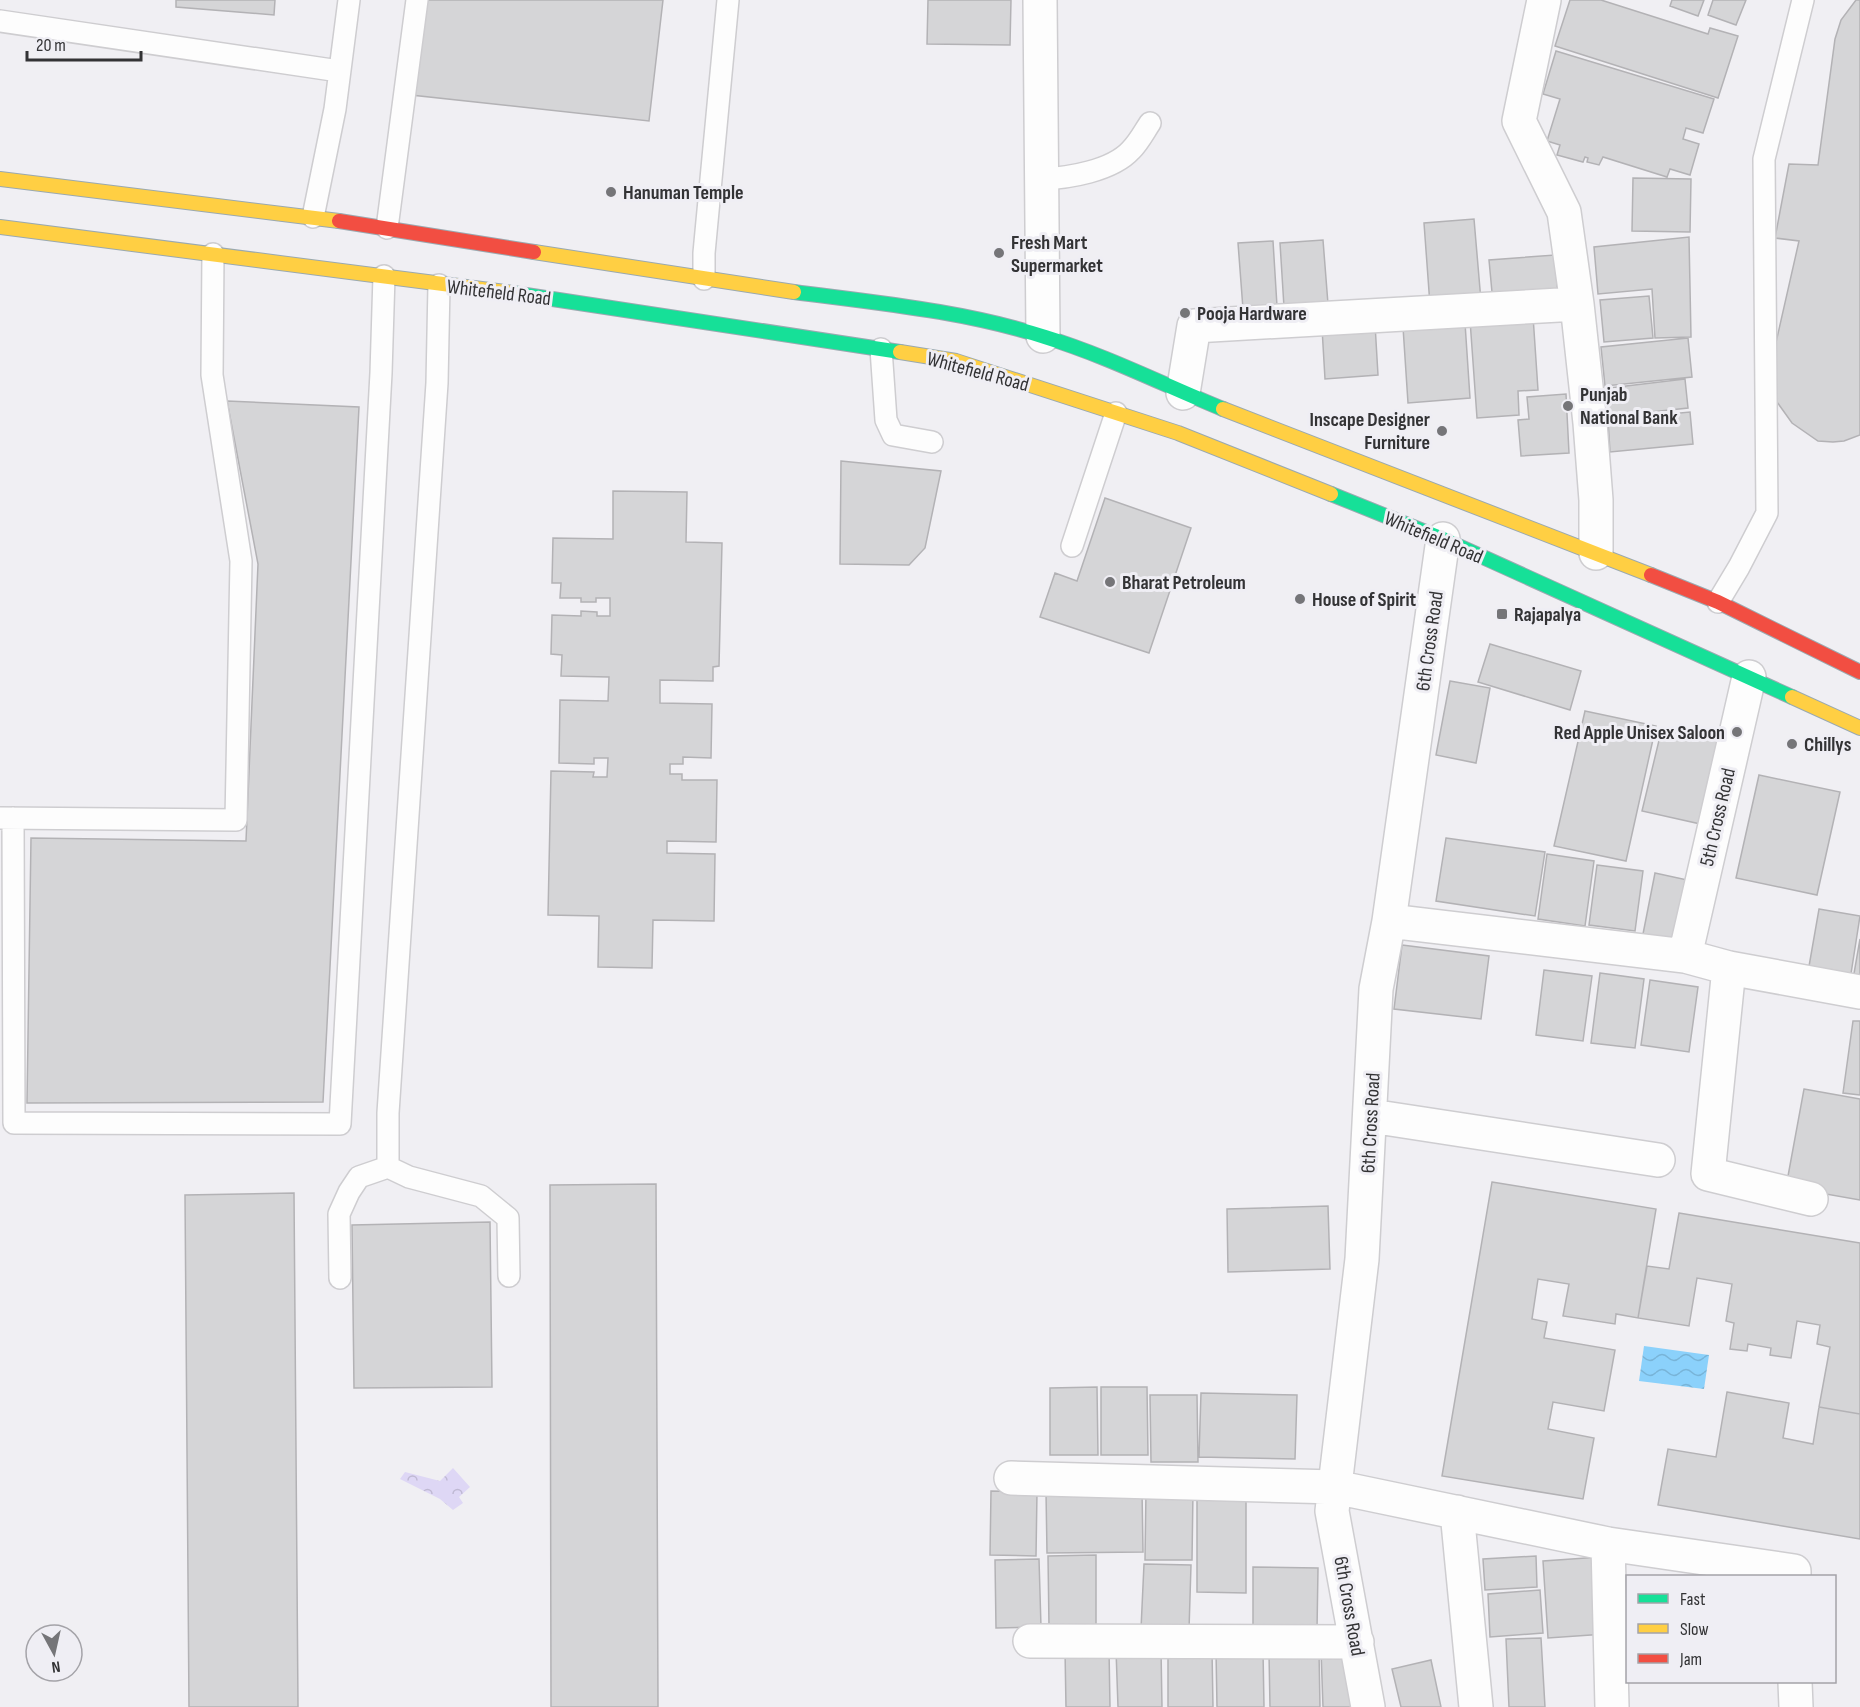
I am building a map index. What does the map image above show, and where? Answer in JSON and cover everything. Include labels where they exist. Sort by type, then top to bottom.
[{"type":"main road","name":"Whitefield Road","points":[[0,179],[313,217],[387,233],[954,314],[1043,336],[1094,353],[1183,393],[1718,602],[1860,672]]},
{"type":"main road","name":"Whitefield Road","points":[[0,227],[213,254],[385,272],[439,285],[578,303],[956,361],[1178,433],[1443,539],[1860,728]]},
{"type":"street","points":[[1040,0],[1043,336]]},
{"type":"street","points":[[1544,0],[1519,121],[1564,212],[1577,304],[1596,500],[1596,553]]},
{"type":"street","points":[[1183,393],[1194,326],[1577,304]]},
{"type":"street","name":"6th Cross Road","points":[[1368,1707],[1332,1511],[1362,1259],[1376,989],[1389,921],[1443,539]]},
{"type":"street","name":"5th Cross Road","points":[[1685,956],[1749,677]]},
{"type":"street","points":[[1389,921],[1685,956],[1729,968],[1860,992]]},
{"type":"street","points":[[1729,968],[1708,1174],[1811,1199]]},
{"type":"street","points":[[1371,1116],[1658,1160]]},
{"type":"street","points":[[1011,1478],[1335,1487],[1608,1544],[1794,1571],[1794,1575]]},
{"type":"street","points":[[1457,1512],[1476,1707]]},
{"type":"street","points":[[1608,1544],[1612,1707]]},
{"type":"street","points":[[1030,1641],[1357,1642]]},
{"type":"street","points":[[1795,1683],[1796,1707]]},
{"type":"lane","points":[[313,217],[335,109],[349,0]]},
{"type":"lane","points":[[387,233],[417,0]]},
{"type":"lane","points":[[704,279],[704,253],[728,0]]},
{"type":"lane","points":[[1718,602],[1767,513],[1764,159],[1803,0]]},
{"type":"lane","points":[[0,21],[339,71]]},
{"type":"lane","points":[[1042,179],[1079,175],[1103,168],[1130,152],[1150,123]]},
{"type":"lane","points":[[213,254],[212,375],[241,561],[236,820],[7,818],[14,1123],[339,1124],[385,272]]},
{"type":"lane","points":[[388,1167],[388,1113],[437,383],[439,285]]},
{"type":"lane","points":[[880,349],[886,420],[893,435],[932,442]]},
{"type":"lane","points":[[1072,546],[1116,413]]},
{"type":"lane","points":[[340,1278],[339,1214],[359,1177],[388,1167],[409,1177],[481,1196],[508,1218],[509,1276]]},
{"type":"green space","points":[[453,1468],[470,1487],[459,1497],[463,1503],[453,1510],[440,1499],[400,1479],[405,1472],[440,1481]]},
{"type":"water","points":[[1644,1346],[1709,1355],[1704,1389],[1639,1381]]},
{"type":"building","points":[[176,0],[275,0],[274,15],[176,7]]},
{"type":"building","points":[[422,0],[663,0],[649,121],[411,95]]},
{"type":"building","points":[[928,0],[1011,0],[1010,45],[927,44]]},
{"type":"building","points":[[1570,0],[1601,0],[1708,34],[1710,28],[1738,36],[1718,98],[1555,46]]},
{"type":"building","points":[[1672,0],[1704,0],[1698,16],[1670,6]]},
{"type":"building","points":[[1713,0],[1746,0],[1736,25],[1708,15]]},
{"type":"building","points":[[1856,0],[1860,0],[1860,435],[1844,441],[1818,441],[1792,423],[1777,402],[1773,387],[1770,369],[1799,241],[1775,238],[1789,164],[1818,165],[1835,39],[1841,20]]},
{"type":"building","points":[[1556,51],[1714,99],[1703,133],[1686,128],[1683,139],[1699,144],[1690,175],[1670,169],[1667,177],[1603,157],[1599,165],[1587,162],[1588,158],[1585,157],[1583,162],[1557,155],[1560,145],[1547,141],[1560,99],[1543,94]]},
{"type":"building","points":[[1633,178],[1691,179],[1690,232],[1632,231]]},
{"type":"building","points":[[1474,219],[1481,301],[1430,305],[1424,223]]},
{"type":"building","points":[[1689,237],[1691,337],[1655,338],[1652,289],[1598,294],[1594,247]]},
{"type":"building","points":[[1323,240],[1328,304],[1284,307],[1280,243]]},
{"type":"building","points":[[1273,241],[1277,306],[1243,309],[1238,243]]},
{"type":"building","points":[[1555,255],[1558,298],[1493,303],[1489,260]]},
{"type":"building","points":[[1649,296],[1653,338],[1604,342],[1600,300]]},
{"type":"building","points":[[1533,316],[1538,390],[1518,391],[1519,415],[1477,418],[1470,320]]},
{"type":"building","points":[[1465,323],[1470,398],[1408,403],[1403,327]]},
{"type":"building","points":[[1375,324],[1378,375],[1325,379],[1322,328]]},
{"type":"building","points":[[1688,338],[1692,377],[1605,386],[1601,347]]},
{"type":"building","points":[[1685,379],[1688,408],[1604,417],[1601,389]]},
{"type":"building","points":[[1566,394],[1569,453],[1521,456],[1518,420],[1529,419],[1527,397]]},
{"type":"building","points":[[227,401],[359,407],[323,1102],[27,1103],[31,838],[246,841],[258,564]]},
{"type":"building","points":[[1690,412],[1693,444],[1610,452],[1608,420]]},
{"type":"building","points":[[841,461],[941,471],[925,548],[909,565],[840,564]]},
{"type":"building","points":[[613,491],[687,492],[686,542],[722,543],[719,666],[713,667],[713,681],[660,680],[660,703],[712,704],[711,758],[683,757],[683,764],[670,764],[670,774],[682,774],[682,780],[717,780],[716,842],[667,841],[667,853],[715,854],[714,921],[653,920],[652,968],[598,967],[599,916],[548,915],[551,771],[594,772],[593,777],[607,777],[608,758],[594,758],[594,764],[559,763],[560,700],[608,701],[609,677],[561,676],[562,655],[551,654],[552,615],[581,616],[581,611],[597,612],[597,616],[610,616],[610,598],[596,598],[596,602],[581,602],[581,598],[560,598],[561,583],[552,583],[553,538],[613,539]]},
{"type":"building","points":[[1105,498],[1191,528],[1149,653],[1040,617],[1055,573],[1077,581]]},
{"type":"building","points":[[1490,644],[1581,671],[1570,710],[1478,682]]},
{"type":"building","points":[[1450,681],[1490,688],[1476,763],[1436,755]]},
{"type":"building","points":[[1585,711],[1656,726],[1626,861],[1554,846]]},
{"type":"building","points":[[1662,728],[1725,742],[1705,825],[1642,811]]},
{"type":"building","points":[[1759,775],[1840,792],[1817,895],[1736,878]]},
{"type":"building","points":[[1446,838],[1545,852],[1535,916],[1436,901]]},
{"type":"building","points":[[1547,854],[1594,861],[1585,926],[1538,919]]},
{"type":"building","points":[[1597,865],[1643,871],[1635,931],[1589,925]]},
{"type":"building","points":[[1655,873],[1692,881],[1680,941],[1643,934]]},
{"type":"building","points":[[1819,909],[1860,916],[1850,980],[1808,972]]},
{"type":"building","points":[[1860,939],[1860,987],[1852,985]]},
{"type":"building","points":[[1402,945],[1489,956],[1481,1019],[1394,1009]]},
{"type":"building","points":[[1544,970],[1592,976],[1583,1041],[1536,1035]]},
{"type":"building","points":[[1600,973],[1644,979],[1635,1048],[1591,1043]]},
{"type":"building","points":[[1650,980],[1698,987],[1689,1052],[1641,1045]]},
{"type":"building","points":[[1853,1021],[1860,1021],[1860,1095],[1843,1093]]},
{"type":"building","points":[[1804,1089],[1860,1099],[1860,1200],[1786,1187]]},
{"type":"building","points":[[1492,1182],[1656,1209],[1638,1318],[1616,1314],[1615,1324],[1563,1316],[1569,1284],[1538,1279],[1532,1319],[1547,1322],[1544,1338],[1615,1350],[1604,1411],[1553,1402],[1548,1429],[1594,1438],[1583,1499],[1442,1476]]},
{"type":"building","points":[[656,1184],[658,1707],[551,1707],[550,1185]]},
{"type":"building","points":[[294,1193],[298,1707],[189,1707],[185,1195]]},
{"type":"building","points":[[1328,1206],[1330,1269],[1228,1272],[1227,1209]]},
{"type":"building","points":[[1679,1213],[1860,1243],[1860,1414],[1819,1407],[1830,1347],[1817,1344],[1820,1325],[1797,1321],[1791,1358],[1770,1355],[1771,1348],[1748,1344],[1747,1351],[1730,1349],[1734,1323],[1726,1321],[1732,1284],[1697,1278],[1689,1326],[1638,1318],[1647,1266],[1669,1269]]},
{"type":"building","points":[[490,1222],[492,1387],[354,1388],[352,1225]]},
{"type":"building","points":[[1097,1387],[1098,1455],[1050,1455],[1050,1388]]},
{"type":"building","points":[[1101,1387],[1147,1387],[1148,1455],[1101,1455]]},
{"type":"building","points":[[1727,1392],[1789,1403],[1783,1438],[1813,1444],[1819,1407],[1860,1414],[1860,1539],[1658,1505],[1668,1449],[1716,1457]]},
{"type":"building","points":[[1201,1393],[1297,1395],[1295,1459],[1199,1457]]},
{"type":"building","points":[[1150,1395],[1197,1395],[1198,1462],[1151,1462]]},
{"type":"building","points":[[1142,1490],[1143,1552],[1047,1553],[1046,1492]]},
{"type":"building","points":[[991,1491],[1037,1492],[1036,1556],[990,1555]]},
{"type":"building","points":[[1146,1491],[1193,1491],[1192,1560],[1145,1560]]},
{"type":"building","points":[[1197,1497],[1246,1497],[1246,1593],[1197,1592]]},
{"type":"building","points":[[1096,1555],[1096,1626],[1049,1627],[1048,1556]]},
{"type":"building","points":[[1536,1556],[1537,1587],[1485,1590],[1483,1559]]},
{"type":"building","points":[[1600,1557],[1605,1634],[1548,1638],[1543,1561]]},
{"type":"building","points":[[1039,1559],[1041,1627],[996,1628],[995,1560]]},
{"type":"building","points":[[1144,1564],[1191,1565],[1189,1630],[1141,1629]]},
{"type":"building","points":[[1253,1567],[1318,1568],[1317,1630],[1253,1630]]},
{"type":"building","points":[[1540,1590],[1543,1633],[1490,1637],[1488,1594]]},
{"type":"building","points":[[1541,1638],[1545,1707],[1509,1707],[1506,1639]]},
{"type":"building","points":[[1109,1649],[1110,1707],[1066,1707],[1065,1650]]},
{"type":"building","points":[[1161,1649],[1162,1707],[1118,1707],[1116,1650]]},
{"type":"building","points":[[1212,1650],[1213,1707],[1168,1707],[1168,1651]]},
{"type":"building","points":[[1321,1650],[1347,1650],[1361,1707],[1323,1707]]},
{"type":"building","points":[[1216,1651],[1263,1651],[1264,1707],[1217,1707]]},
{"type":"building","points":[[1319,1652],[1320,1707],[1270,1707],[1269,1653]]},
{"type":"building","points":[[1431,1660],[1441,1707],[1401,1707],[1392,1669]]},
{"type":"traffic: fast","points":[[794,292],[952,314],[1014,328],[1091,353],[1223,409]]},
{"type":"traffic: fast","points":[[513,293],[900,352]]},
{"type":"traffic: fast","points":[[1331,494],[1443,539],[1792,697]]},
{"type":"traffic: slow","points":[[0,179],[339,221]]},
{"type":"traffic: slow","points":[[0,227],[513,293]]},
{"type":"traffic: slow","points":[[534,252],[794,292]]},
{"type":"traffic: slow","points":[[900,352],[956,361],[1178,433],[1331,494]]},
{"type":"traffic: slow","points":[[1223,409],[1651,575]]},
{"type":"traffic: slow","points":[[1792,697],[1860,728]]},
{"type":"traffic: jam","points":[[339,221],[534,252]]},
{"type":"traffic: jam","points":[[1651,575],[1718,602],[1860,672]]},
{"type":"place","name":"Hanuman Temple","points":[[611,192]]},
{"type":"place","name":"Fresh Mart Supermarket","points":[[999,253]]},
{"type":"place","name":"Pooja Hardware","points":[[1185,313]]},
{"type":"place","name":"Punjab National Bank","points":[[1568,406]]},
{"type":"place","name":"Inscape Designer Furniture","points":[[1442,431]]},
{"type":"place","name":"Bharat Petroleum","points":[[1110,582]]},
{"type":"place","name":"House of Spirit","points":[[1300,599]]},
{"type":"place","name":"Rajapalya","points":[[1502,614]]},
{"type":"place","name":"Red Apple Unisex Saloon","points":[[1737,732]]},
{"type":"place","name":"Chillys","points":[[1792,744]]}]
